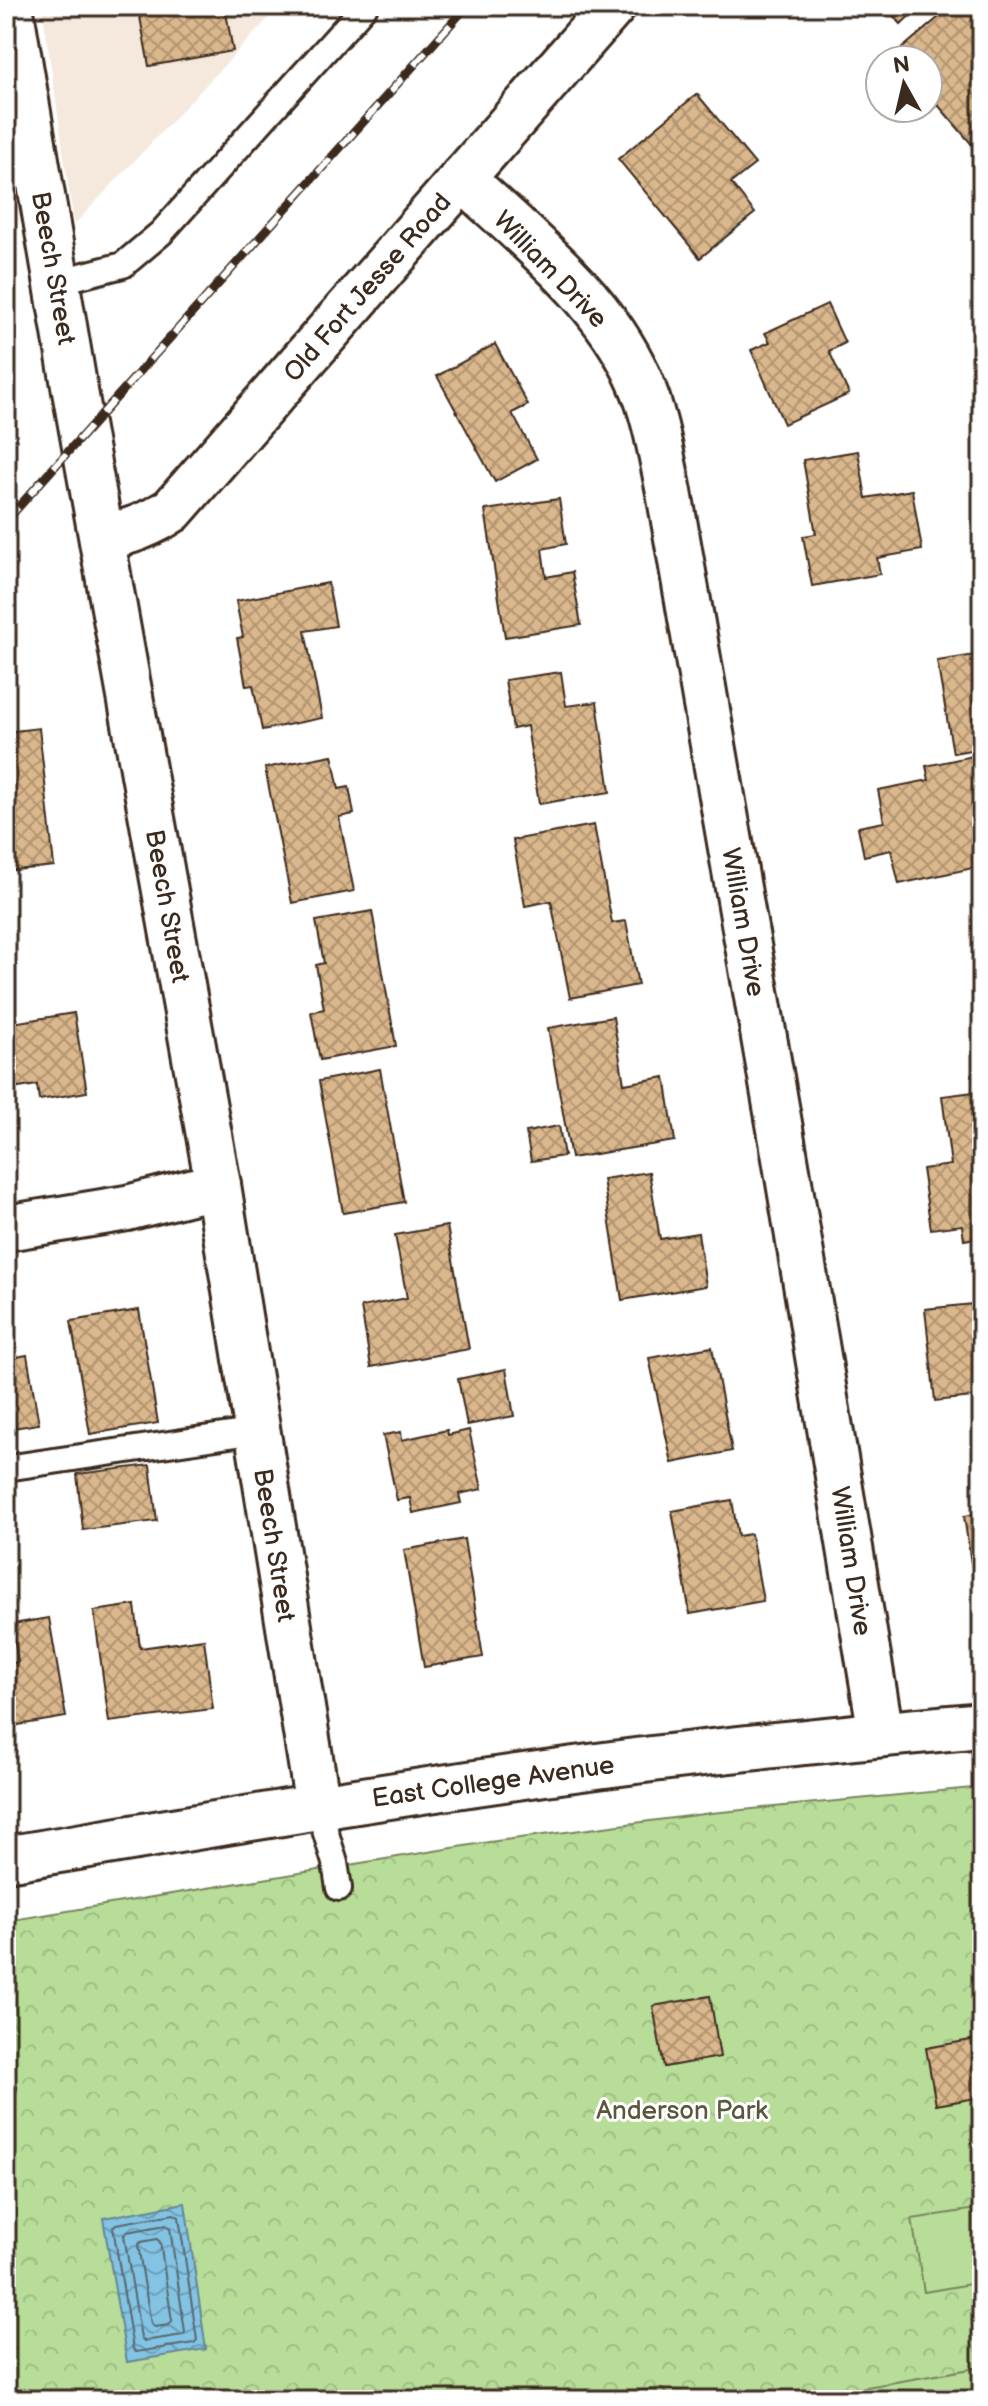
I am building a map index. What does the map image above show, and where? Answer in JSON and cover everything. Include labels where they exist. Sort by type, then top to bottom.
[{"type":"street","name":"Beech Street","points":[[10,6],[218,1185],[318,1807]]},
{"type":"street","name":"Old Fort Jesse Road","points":[[102,538],[153,523],[172,510],[613,6]]},
{"type":"street","name":"William Drive","points":[[462,178],[564,274],[594,308],[617,339],[639,379],[651,412],[669,492],[782,1136],[881,1734]]},
{"type":"street","points":[[6,1228],[127,1208],[218,1185]]},
{"type":"street","name":"East College Avenue","points":[[6,1859],[318,1807],[600,1765],[982,1725]]},
{"type":"lane","points":[[57,282],[123,265],[161,233],[365,6]]},
{"type":"lane","points":[[6,1468],[257,1431]]},
{"type":"lane","points":[[318,1807],[335,1863],[339,1888]]},
{"type":"shaded area","points":[[42,6],[280,6],[74,225]]},
{"type":"green space","name":"Anderson Park","points":[[982,1787],[982,2400],[6,2400],[6,1921],[489,1842],[711,1813]]},
{"type":"green space","points":[[982,2208],[982,2282],[924,2292],[912,2219]]},
{"type":"green space","points":[[982,2367],[982,2400],[792,2400]]},
{"type":"green space","points":[[661,2388],[673,2400],[594,2400],[597,2396]]},
{"type":"green space","points":[[747,2392],[758,2400],[690,2400]]},
{"type":"water","points":[[185,2203],[206,2349],[127,2362],[103,2218]]},
{"type":"building","points":[[138,6],[232,6],[225,7],[233,51],[149,66]]},
{"type":"building","points":[[884,6],[920,6],[901,24]]},
{"type":"building","points":[[952,6],[982,6],[982,142],[975,148],[944,112],[944,44],[907,44]]},
{"type":"building","points":[[697,94],[755,164],[731,183],[755,213],[700,258],[618,159]]},
{"type":"building","points":[[827,304],[845,343],[829,351],[849,394],[784,424],[751,350],[770,342],[765,333]]},
{"type":"building","points":[[495,344],[528,405],[512,413],[537,459],[495,482],[437,376]]},
{"type":"building","points":[[858,451],[866,498],[912,490],[922,550],[877,558],[880,574],[812,586],[803,536],[816,534],[803,460]]},
{"type":"building","points":[[559,499],[566,544],[542,549],[546,577],[572,572],[581,625],[505,637],[485,510]]},
{"type":"building","points":[[328,583],[336,626],[305,631],[322,718],[262,730],[253,685],[246,686],[237,638],[243,637],[236,601]]},
{"type":"building","points":[[982,654],[982,748],[953,753],[937,661]]},
{"type":"building","points":[[561,672],[566,706],[597,702],[610,792],[539,804],[527,726],[513,729],[505,680]]},
{"type":"building","points":[[39,728],[54,866],[6,871],[6,732]]},
{"type":"building","points":[[982,754],[982,866],[899,884],[891,850],[864,856],[858,827],[884,822],[878,790],[929,780],[926,766]]},
{"type":"building","points":[[332,755],[339,789],[349,787],[354,814],[339,817],[354,891],[292,903],[265,768]]},
{"type":"building","points":[[594,825],[612,923],[626,921],[638,985],[570,998],[551,901],[525,906],[513,840]]},
{"type":"building","points":[[372,911],[396,1046],[320,1060],[311,1012],[324,1009],[316,965],[324,963],[316,921]]},
{"type":"building","points":[[74,1013],[87,1092],[39,1100],[37,1085],[6,1090],[6,1024]]},
{"type":"building","points":[[613,1017],[624,1084],[665,1077],[675,1141],[571,1158],[548,1028]]},
{"type":"building","points":[[380,1069],[404,1202],[343,1213],[319,1081]]},
{"type":"building","points":[[982,1091],[982,1237],[964,1240],[962,1225],[931,1229],[922,1169],[951,1165],[942,1096]]},
{"type":"building","points":[[559,1126],[564,1156],[531,1161],[526,1132]]},
{"type":"building","points":[[649,1172],[660,1239],[698,1233],[706,1286],[622,1300],[603,1179]]},
{"type":"building","points":[[447,1226],[469,1349],[371,1367],[361,1307],[407,1298],[395,1235]]},
{"type":"building","points":[[982,1303],[982,1396],[935,1401],[925,1309]]},
{"type":"building","points":[[139,1310],[158,1423],[90,1434],[71,1321]]},
{"type":"building","points":[[712,1347],[732,1451],[672,1463],[649,1358]]},
{"type":"building","points":[[27,1355],[39,1424],[6,1429],[6,1359]]},
{"type":"building","points":[[506,1369],[514,1416],[467,1425],[458,1379]]},
{"type":"building","points":[[447,1430],[448,1435],[469,1430],[482,1489],[459,1494],[461,1503],[413,1513],[410,1498],[397,1500],[383,1435],[401,1432],[402,1440]]},
{"type":"building","points":[[150,1465],[157,1521],[83,1530],[77,1474]]},
{"type":"building","points":[[732,1500],[738,1536],[751,1534],[763,1601],[690,1614],[672,1511]]},
{"type":"building","points":[[982,1513],[982,1583],[974,1584],[964,1516]]},
{"type":"building","points":[[464,1539],[483,1657],[424,1667],[404,1550]]},
{"type":"building","points":[[135,1605],[140,1648],[204,1639],[213,1709],[109,1722],[94,1611]]},
{"type":"building","points":[[49,1618],[66,1717],[6,1727],[6,1664],[18,1662],[12,1624]]},
{"type":"building","points":[[710,1996],[720,2057],[664,2067],[653,2006]]},
{"type":"building","points":[[982,2038],[982,2097],[936,2105],[926,2048]]},
{"type":"building","points":[[6,2071],[17,2087],[12,2113],[6,2117]]},
{"type":"railway","points":[[6,521],[467,6]]}]
